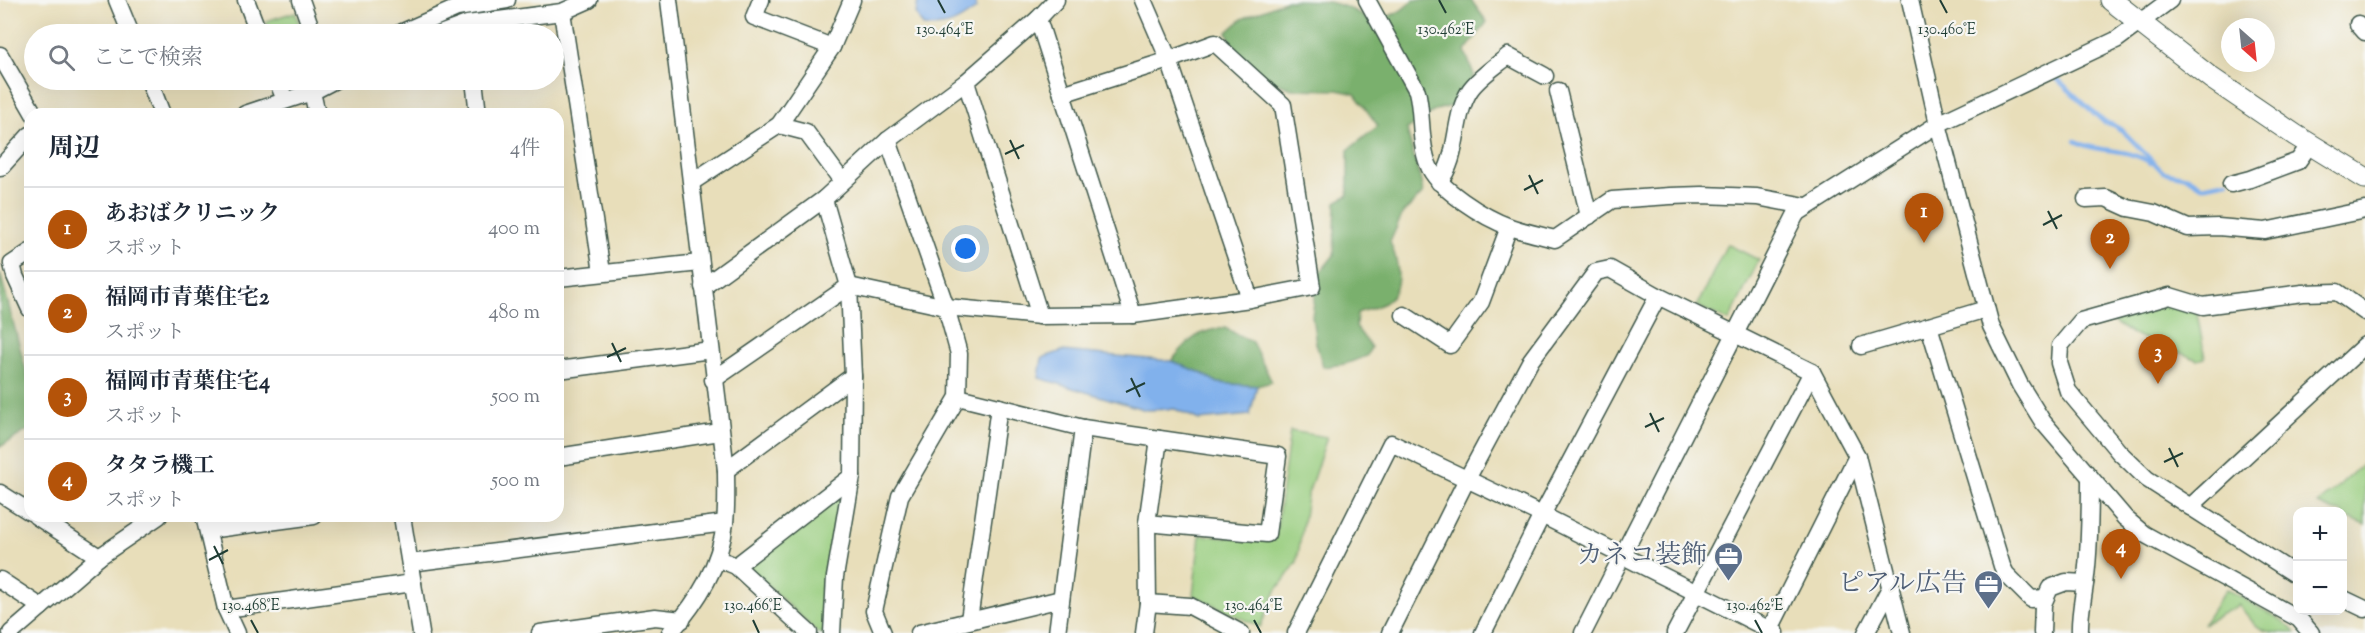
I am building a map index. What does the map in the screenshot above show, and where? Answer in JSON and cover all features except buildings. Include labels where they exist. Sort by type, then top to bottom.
[{"type":"main road","points":[[2111,0],[2211,78],[2365,178]]},
{"type":"street","points":[[117,0],[127,24]]},
{"type":"street","points":[[246,0],[255,24]]},
{"type":"street","points":[[301,0],[309,24]]},
{"type":"street","points":[[421,24],[457,8],[507,0]]},
{"type":"street","points":[[495,24],[562,12],[589,0]]},
{"type":"street","points":[[669,0],[692,182],[713,380],[726,470],[725,523],[717,558],[699,597],[670,633]]},
{"type":"street","points":[[761,0],[754,17],[832,48]]},
{"type":"street","points":[[692,182],[779,125],[832,48],[852,0]]},
{"type":"street","points":[[703,288],[824,199],[888,140],[966,82],[1038,19],[1056,0]]},
{"type":"street","points":[[1143,0],[1169,60],[1250,299]]},
{"type":"street","points":[[1367,0],[1417,91],[1428,165],[1439,182],[1473,207],[1509,227],[1555,238],[1612,200],[1671,195],[1757,197],[1806,206]]},
{"type":"street","points":[[1910,0],[1938,124],[1991,326],[2020,385],[2043,422],[2125,518],[2144,534],[2299,619],[2311,633]]},
{"type":"street","points":[[1584,633],[1796,214],[1938,124],[2116,40],[2170,0]]},
{"type":"street","points":[[562,12],[564,24]]},
{"type":"street","points":[[1038,19],[1133,315]]},
{"type":"street","points":[[564,25],[602,272]]},
{"type":"street","points":[[713,380],[849,286],[946,307],[1040,316],[1133,315],[1250,299],[1312,287],[1283,105],[1215,43],[1062,94]]},
{"type":"street","points":[[0,55],[31,108]]},
{"type":"street","points":[[1439,182],[1447,172],[1461,112],[1470,90],[1508,56],[1545,76]]},
{"type":"street","points":[[966,82],[1040,316]]},
{"type":"street","points":[[152,90],[160,108]]},
{"type":"street","points":[[281,90],[285,100]]},
{"type":"street","points":[[262,108],[315,90]]},
{"type":"street","points":[[475,90],[477,108]]},
{"type":"street","points":[[1558,90],[1588,216]]},
{"type":"street","points":[[312,92],[316,108]]},
{"type":"street","points":[[779,125],[806,132],[842,181]]},
{"type":"street","points":[[883,633],[874,612],[900,496],[958,397],[959,354],[946,307],[888,140]]},
{"type":"street","points":[[0,168],[24,142]]},
{"type":"street","points":[[2231,184],[2298,161],[2310,144]]},
{"type":"street","points":[[2086,199],[2106,198],[2128,207],[2154,213],[2187,228],[2218,227],[2265,231],[2365,210]]},
{"type":"street","points":[[824,199],[849,286],[854,376],[852,476],[835,577],[832,633]]},
{"type":"street","points":[[1404,315],[1450,345],[1481,302],[1509,227]]},
{"type":"street","points":[[24,256],[12,264],[24,296]]},
{"type":"street","points":[[564,277],[700,263]]},
{"type":"street","points":[[1390,633],[1467,478],[1532,360],[1596,272],[1610,269],[1658,296],[1812,372],[1857,456],[1902,633]]},
{"type":"street","points":[[2293,573],[2147,479],[2120,452],[2068,391],[2059,363],[2060,346],[2081,321],[2170,296],[2203,306],[2303,293],[2337,292],[2365,312]]},
{"type":"street","points":[[1484,633],[1542,515],[1658,296]]},
{"type":"street","points":[[1861,346],[1986,309]]},
{"type":"street","points":[[1929,326],[2002,566],[2006,574],[2031,599],[2045,598]]},
{"type":"street","points":[[2190,507],[2365,345]]},
{"type":"street","points":[[564,369],[711,350]]},
{"type":"street","points":[[1675,633],[1812,372]]},
{"type":"street","points":[[726,470],[854,376]]},
{"type":"street","points":[[958,397],[1083,428],[1278,456],[1267,534],[1147,523]]},
{"type":"street","points":[[969,620],[999,407]]},
{"type":"street","points":[[1057,633],[1083,428]]},
{"type":"street","points":[[564,456],[720,432]]},
{"type":"street","points":[[1144,633],[1148,603],[1147,523],[1159,439]]},
{"type":"street","points":[[1296,633],[1391,443],[1696,591],[1771,632],[1857,456]]},
{"type":"street","points":[[736,566],[852,476]]},
{"type":"street","points":[[2080,633],[2079,618],[2085,583],[2090,526],[2090,477]]},
{"type":"street","points":[[0,493],[24,508]]},
{"type":"street","points":[[45,522],[99,556]]},
{"type":"street","points":[[11,633],[99,556],[150,522]]},
{"type":"street","points":[[221,522],[206,523],[226,609],[237,633]]},
{"type":"street","points":[[403,522],[421,633]]},
{"type":"street","points":[[410,563],[725,523]]},
{"type":"street","points":[[717,558],[736,566],[799,630]]},
{"type":"street","points":[[0,580],[41,607]]},
{"type":"street","points":[[2042,633],[2043,604],[2050,588],[2066,582],[2085,583]]},
{"type":"street","points":[[226,609],[413,583]]},
{"type":"street","points":[[1866,633],[1891,586]]},
{"type":"street","points":[[919,633],[1061,599]]},
{"type":"street","points":[[2347,600],[2365,609]]},
{"type":"street","points":[[1148,603],[1190,606],[1241,633]]},
{"type":"street","points":[[540,633],[655,617],[682,620]]},
{"type":"green space","points":[[1287,0],[1333,3],[1353,10],[1372,24],[1400,11],[1414,0],[1471,0],[1487,22],[1465,51],[1474,75],[1459,104],[1436,110],[1407,129],[1423,193],[1403,213],[1390,242],[1398,274],[1395,291],[1384,303],[1357,313],[1356,327],[1371,347],[1367,356],[1345,364],[1323,367],[1312,316],[1318,275],[1334,255],[1336,202],[1348,195],[1348,150],[1378,126],[1355,94],[1338,90],[1292,89],[1264,78],[1238,58],[1227,32],[1242,19]]},
{"type":"green space","points":[[295,12],[299,24],[267,24],[266,21]]},
{"type":"green space","points":[[1727,244],[1759,260],[1729,321],[1697,306]]},
{"type":"green space","points":[[0,272],[24,363],[24,433],[0,447]]},
{"type":"green space","points":[[2169,302],[2196,307],[2205,358],[2198,360],[2130,333],[2110,320]]},
{"type":"green space","points":[[1225,328],[1252,342],[1272,382],[1257,386],[1218,383],[1199,372],[1171,361],[1200,334]]},
{"type":"green space","points":[[1290,431],[1327,437],[1307,497],[1297,562],[1276,591],[1260,627],[1193,595],[1200,535],[1275,540]]},
{"type":"green space","points":[[2365,462],[2365,525],[2347,517],[2347,507],[2325,507],[2318,504]]},
{"type":"green space","points":[[844,492],[822,583],[824,633],[818,633],[750,568],[749,563]]},
{"type":"green space","points":[[2226,589],[2282,620],[2296,633],[2275,633],[2262,630],[2239,605],[2203,624]]},
{"type":"water","points":[[918,0],[975,0],[976,9],[951,24],[939,27],[923,26],[916,14]]},
{"type":"water","points":[[1062,351],[1171,361],[1199,372],[1218,383],[1257,386],[1250,415],[1199,420],[1175,409],[1146,410],[1039,378],[1042,358]]},
{"type":"waterway","points":[[2056,78],[2104,122],[2123,131],[2163,172],[2188,177],[2202,186],[2227,181]]},
{"type":"waterway","points":[[2075,141],[2093,148],[2131,154],[2151,163]]},
{"type":"place","name":"あおばクリニック","points":[[1924,243]]},
{"type":"place","name":"福岡市青葉住宅2","points":[[2110,269]]},
{"type":"place","name":"福岡市青葉住宅4","points":[[2158,384]]},
{"type":"place","name":"タタラ機工","points":[[2121,579]]},
{"type":"place","name":"カネコ装飾","points":[[1728,582]]},
{"type":"place","name":"ピアル広告","points":[[1988,610]]}]
